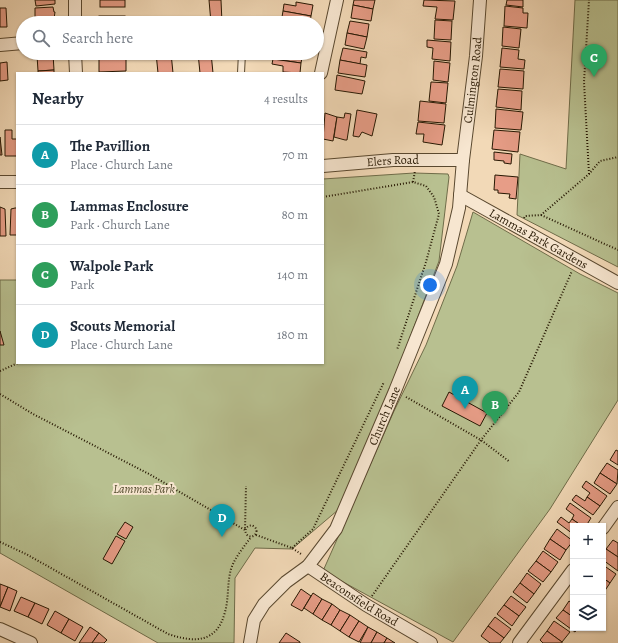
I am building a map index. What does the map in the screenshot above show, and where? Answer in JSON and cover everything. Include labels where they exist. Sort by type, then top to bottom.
[{"type":"street","points":[[75,0],[75,16]]},
{"type":"street","points":[[324,59],[337,0]]},
{"type":"street","name":"Culmington Road","points":[[463,160],[476,56],[480,0]]},
{"type":"street","points":[[0,45],[16,44]]},
{"type":"street","points":[[76,60],[76,72]]},
{"type":"street","points":[[321,72],[324,60]]},
{"type":"street","name":"Elers Road","points":[[324,166],[393,160],[463,160]]},
{"type":"street","name":"Church Lane","points":[[250,643],[254,620],[264,604],[286,582],[310,564],[336,529],[396,391],[446,264],[459,208],[463,160]]},
{"type":"street","points":[[0,182],[16,182]]},
{"type":"street","name":"Lammas Park Gardens","points":[[460,195],[618,283]]},
{"type":"street","points":[[606,524],[618,507]]},
{"type":"street","name":"Beaconsfield Road","points":[[310,564],[366,605],[431,643]]},
{"type":"street","points":[[519,643],[570,574]]},
{"type":"street","points":[[0,630],[31,643]]},
{"type":"lane","points":[[241,72],[242,60]]},
{"type":"path","points":[[588,0],[584,82],[588,174]]},
{"type":"path","points":[[541,215],[588,174],[600,161],[618,157]]},
{"type":"path","points":[[414,182],[415,172]]},
{"type":"path","points":[[324,197],[414,182],[426,186],[434,197],[440,214],[397,351]]},
{"type":"path","points":[[519,228],[525,216],[541,215],[618,250]]},
{"type":"path","points":[[366,605],[481,440],[519,392],[577,261]]},
{"type":"path","points":[[0,371],[16,364]]},
{"type":"path","points":[[292,548],[313,529],[345,466],[386,378]]},
{"type":"path","points":[[396,391],[481,440],[510,462]]},
{"type":"path","points":[[0,394],[39,417],[149,474],[245,530]]},
{"type":"path","points":[[246,486],[245,530],[247,535],[251,537]]},
{"type":"path","points":[[245,530],[252,526],[255,528],[256,535]]},
{"type":"path","points":[[0,542],[26,554],[168,634],[182,640],[194,642],[208,639],[219,629],[225,612],[232,569],[240,552],[251,537],[256,535],[292,548],[310,564]]},
{"type":"green space","points":[[575,0],[618,0],[618,267],[517,215],[520,154],[566,169]]},
{"type":"green space","name":"Lammas Park","points":[[414,173],[448,174],[449,177],[439,261],[373,435],[338,510],[292,549],[255,548],[235,578],[234,643],[158,643],[0,553],[0,280],[16,280],[16,364],[324,364],[324,179]]},
{"type":"green space","points":[[473,212],[580,274],[618,293],[618,400],[550,509],[453,642],[323,571],[394,411],[426,345],[457,266]]},
{"type":"building","points":[[35,0],[55,0],[55,4],[36,6]]},
{"type":"building","points":[[100,0],[125,0],[125,7],[100,7]]},
{"type":"building","points":[[209,0],[221,0],[222,16],[210,16]]},
{"type":"building","points":[[354,0],[375,0],[373,9],[353,5]]},
{"type":"building","points":[[424,0],[455,1],[453,20],[435,19],[437,7],[423,6]]},
{"type":"building","points":[[507,0],[523,0],[523,7],[506,5]]},
{"type":"building","points":[[296,2],[313,5],[311,16],[283,11],[284,4],[296,6]]},
{"type":"building","points":[[353,5],[373,9],[371,21],[351,18]]},
{"type":"building","points":[[505,6],[523,8],[523,13],[528,13],[527,28],[504,26]]},
{"type":"building","points":[[53,7],[54,16],[35,16],[35,8]]},
{"type":"building","points":[[0,8],[6,8],[7,27],[0,27]]},
{"type":"building","points":[[283,11],[311,16],[282,16]]},
{"type":"building","points":[[435,20],[452,21],[451,40],[434,39]]},
{"type":"building","points":[[350,21],[369,24],[367,37],[347,33]]},
{"type":"building","points":[[503,27],[521,29],[519,48],[502,46]]},
{"type":"building","points":[[347,33],[367,37],[364,49],[345,45]]},
{"type":"building","points":[[427,40],[451,42],[450,61],[432,59],[433,48],[427,47]]},
{"type":"building","points":[[343,48],[367,52],[366,58],[361,57],[360,64],[340,60]]},
{"type":"building","points":[[502,48],[519,50],[518,59],[525,60],[524,69],[500,67]]},
{"type":"building","points":[[37,60],[53,60],[54,70],[38,71]]},
{"type":"building","points":[[99,60],[126,60],[126,71],[99,72]]},
{"type":"building","points":[[157,60],[172,60],[173,72],[158,72]]},
{"type":"building","points":[[199,60],[212,60],[213,72],[200,72]]},
{"type":"building","points":[[273,60],[301,63],[300,72],[283,72],[283,66],[272,64]]},
{"type":"building","points":[[280,60],[302,60],[301,63]]},
{"type":"building","points":[[340,60],[367,65],[365,77],[338,73]]},
{"type":"building","points":[[434,61],[450,63],[448,82],[433,80]]},
{"type":"building","points":[[7,62],[8,80],[0,81],[0,63]]},
{"type":"building","points":[[500,69],[524,71],[523,89],[498,87]]},
{"type":"building","points":[[54,70],[54,72],[38,72]]},
{"type":"building","points":[[337,75],[365,81],[362,94],[335,90]]},
{"type":"building","points":[[431,82],[448,83],[446,103],[429,101]]},
{"type":"building","points":[[498,89],[522,91],[521,110],[496,107]]},
{"type":"building","points":[[420,101],[446,104],[444,123],[418,121]]},
{"type":"building","points":[[496,109],[523,112],[521,130],[495,128]]},
{"type":"building","points":[[357,110],[377,114],[372,136],[362,132],[359,137],[353,136]]},
{"type":"building","points":[[325,113],[337,117],[333,141],[324,139]]},
{"type":"building","points":[[345,113],[351,114],[347,140],[334,137],[337,117],[344,118]]},
{"type":"building","points":[[418,122],[445,125],[442,145],[423,142],[424,134],[416,134]]},
{"type":"building","points":[[5,130],[12,130],[12,139],[16,139],[16,156],[5,156]]},
{"type":"building","points":[[494,130],[520,132],[518,152],[492,149]]},
{"type":"building","points":[[0,137],[2,155],[0,155]]},
{"type":"building","points":[[494,152],[512,154],[511,164],[504,163],[504,161],[494,160]]},
{"type":"building","points":[[495,175],[518,177],[516,199],[509,198],[510,194],[498,193],[498,190],[494,190]]},
{"type":"building","points":[[0,207],[5,209],[6,236],[0,236]]},
{"type":"building","points":[[16,208],[16,235],[10,235],[11,209]]},
{"type":"building","points":[[0,331],[4,345],[0,345]]},
{"type":"building","points":[[449,392],[487,413],[480,426],[442,406]]},
{"type":"building","points":[[616,450],[618,451],[618,465],[610,460]]},
{"type":"building","points":[[607,463],[618,470],[617,484],[600,473]]},
{"type":"building","points":[[600,473],[617,484],[610,494],[594,483]]},
{"type":"building","points":[[586,481],[607,496],[600,506],[587,497],[590,493],[582,487]]},
{"type":"building","points":[[576,495],[585,501],[587,497],[600,506],[593,515],[572,500]]},
{"type":"building","points":[[570,503],[591,518],[588,523],[578,523],[572,519],[574,515],[566,509]]},
{"type":"building","points":[[561,517],[569,523],[572,519],[578,523],[570,523],[570,532],[557,522]]},
{"type":"building","points":[[125,522],[133,527],[126,539],[117,534]]},
{"type":"building","points":[[557,529],[570,539],[570,545],[566,550],[550,539]]},
{"type":"building","points":[[116,536],[125,541],[112,564],[103,559]]},
{"type":"building","points":[[550,539],[566,550],[560,560],[544,549]]},
{"type":"building","points":[[613,540],[618,543],[618,557],[606,549]]},
{"type":"building","points":[[606,549],[618,557],[618,571],[606,562]]},
{"type":"building","points":[[543,551],[558,562],[551,572],[536,561]]},
{"type":"building","points":[[536,561],[551,572],[543,582],[528,571]]},
{"type":"building","points":[[606,567],[616,574],[610,583],[606,580]]},
{"type":"building","points":[[527,573],[541,584],[534,594],[520,583]]},
{"type":"building","points":[[606,580],[610,583],[606,589]]},
{"type":"building","points":[[520,583],[534,594],[527,603],[513,592]]},
{"type":"building","points":[[0,584],[8,587],[0,607]]},
{"type":"building","points":[[8,587],[17,591],[10,611],[0,607]]},
{"type":"building","points":[[301,589],[311,596],[302,611],[291,605]]},
{"type":"building","points":[[313,593],[322,599],[313,614],[304,608]]},
{"type":"building","points":[[511,596],[526,607],[519,616],[504,605]]},
{"type":"building","points":[[21,597],[35,603],[28,617],[14,611]]},
{"type":"building","points":[[322,599],[332,604],[322,620],[313,614]]},
{"type":"building","points":[[569,601],[570,602],[570,615],[563,610]]},
{"type":"building","points":[[35,603],[49,609],[42,624],[28,617]]},
{"type":"building","points":[[332,604],[340,610],[331,625],[322,620]]},
{"type":"building","points":[[504,605],[519,616],[512,626],[497,614]]},
{"type":"building","points":[[340,610],[350,615],[340,631],[331,625]]},
{"type":"building","points":[[563,610],[570,615],[570,628],[556,618]]},
{"type":"building","points":[[55,611],[69,619],[61,633],[47,625]]},
{"type":"building","points":[[350,615],[359,621],[349,637],[340,631]]},
{"type":"building","points":[[495,617],[511,629],[504,638],[488,626]]},
{"type":"building","points":[[69,619],[83,627],[75,641],[61,633]]},
{"type":"building","points":[[359,621],[368,627],[359,642],[349,637]]},
{"type":"building","points":[[554,621],[570,632],[562,642],[547,631]]},
{"type":"building","points":[[488,626],[504,638],[500,643],[490,643],[481,636]]},
{"type":"building","points":[[90,627],[99,633],[92,643],[79,643]]},
{"type":"building","points":[[368,627],[377,632],[371,643],[360,643]]},
{"type":"building","points":[[547,631],[562,643],[543,643],[540,640]]},
{"type":"building","points":[[377,632],[387,638],[384,643],[371,643]]},
{"type":"building","points":[[99,633],[107,640],[104,643],[92,643]]},
{"type":"building","points":[[286,633],[300,642],[300,643],[279,643]]},
{"type":"building","points":[[387,638],[395,643],[384,643]]},
{"type":"place","name":"Walpole Park","points":[[594,77]]},
{"type":"place","name":"The Pavillion","points":[[465,409]]},
{"type":"place","name":"Lammas Enclosure","points":[[495,424]]},
{"type":"place","name":"Scouts Memorial","points":[[222,537]]}]
